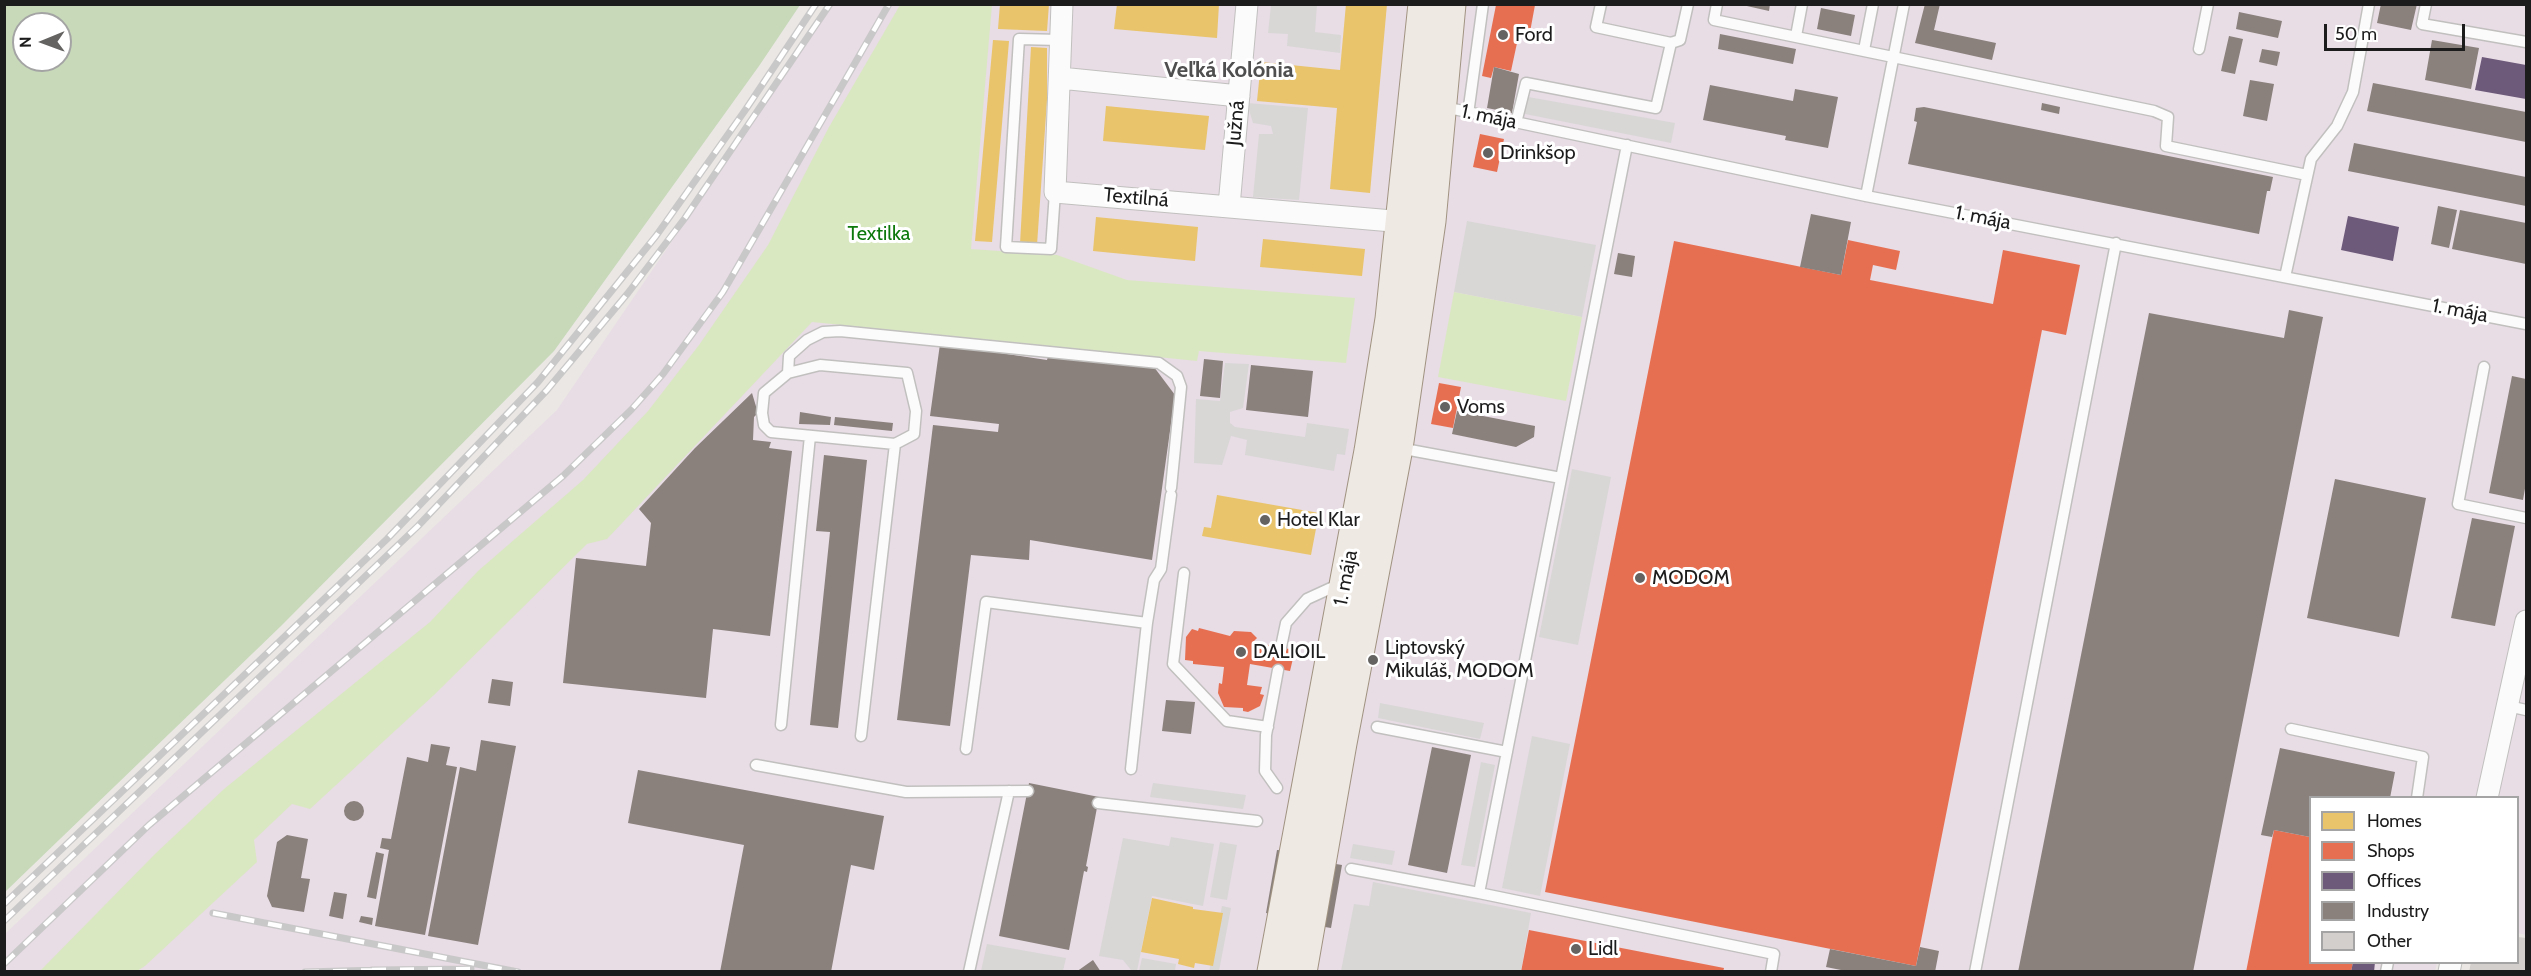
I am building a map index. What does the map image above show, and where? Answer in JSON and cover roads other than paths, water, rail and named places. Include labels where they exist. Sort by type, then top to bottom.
[{"type":"main road","name":"1. mája","points":[[1383,450],[1392,320],[1425,4]]},
{"type":"main road","name":"1. mája","points":[[1274,972],[1344,592],[1383,450],[1420,296],[1455,110],[1449,4]]},
{"type":"main road","name":"1. mája","points":[[1300,972],[1344,592]]},
{"type":"street","points":[[1055,192],[1062,4]]},
{"type":"street","name":"Južná","points":[[1229,206],[1247,4]]},
{"type":"street","points":[[1060,78],[1239,96]]},
{"type":"street","name":"Textilná","points":[[1055,192],[1404,222]]},
{"type":"street","points":[[2488,796],[2517,708],[2526,621]]},
{"type":"lane","points":[[1455,110],[1483,4]]},
{"type":"lane","points":[[1601,4],[1596,27],[1671,43],[1680,40],[1688,4]]},
{"type":"lane","points":[[1718,4],[1714,20],[2154,111],[2168,117],[2166,146],[2307,175]]},
{"type":"lane","points":[[1796,36],[1802,4]]},
{"type":"lane","points":[[1864,50],[1873,4]]},
{"type":"lane","points":[[1866,195],[1904,4]]},
{"type":"lane","points":[[2199,49],[2208,4]]},
{"type":"lane","points":[[2285,277],[2311,159],[2337,126],[2353,92],[2369,4]]},
{"type":"lane","points":[[2426,4],[2422,24],[2526,42]]},
{"type":"lane","points":[[1055,192],[1051,249],[1006,247],[1019,39],[1060,39]]},
{"type":"lane","points":[[1516,123],[1526,83],[1656,108],[1671,43]]},
{"type":"lane","name":"1. mája","points":[[1455,110],[1866,195],[2526,324]]},
{"type":"lane","points":[[1479,893],[1627,145]]},
{"type":"lane","points":[[1975,972],[2116,243]]},
{"type":"lane","points":[[788,373],[789,356],[807,340],[823,332],[840,331],[1159,363],[1177,376],[1181,387],[1171,492],[1161,569],[1154,580],[1147,623],[1131,769]]},
{"type":"lane","points":[[820,365],[907,373],[916,411],[914,434],[895,444],[771,432],[764,425],[762,413],[764,393],[788,373],[820,365]]},
{"type":"lane","points":[[2484,367],[2458,504],[2526,518]]},
{"type":"lane","points":[[781,726],[810,436]]},
{"type":"lane","points":[[861,736],[895,444]]},
{"type":"lane","points":[[1383,450],[1561,478]]},
{"type":"lane","points":[[1184,573],[1173,664],[1227,721],[1268,727]]},
{"type":"lane","points":[[1281,648],[1286,623],[1296,609],[1344,592]]},
{"type":"lane","points":[[966,749],[986,602],[1147,623]]},
{"type":"lane","points":[[1277,788],[1265,771],[1268,727],[1278,670]]},
{"type":"lane","points":[[1377,728],[1507,752]]},
{"type":"lane","points":[[2291,729],[2423,757],[2417,796]]},
{"type":"lane","points":[[756,765],[906,792],[1028,791]]},
{"type":"lane","points":[[969,972],[1009,791]]},
{"type":"lane","points":[[1098,803],[1257,821]]},
{"type":"lane","points":[[1351,869],[1774,954],[1771,972]]},
{"type":"railway","points":[[4,904],[387,539],[538,382],[656,236],[746,109],[816,4]]},
{"type":"railway","points":[[4,921],[418,526],[547,390],[628,293],[685,218],[830,4]]},
{"type":"railway","points":[[4,964],[149,825],[563,476],[631,410],[663,374],[723,292],[889,4]]},
{"type":"railway","points":[[213,913],[518,972]]},
{"type":"railway","points":[[372,970],[471,969]]},
{"type":"railway","points":[[305,972],[380,970]]},
{"type":"place","name":"Ford","points":[[1503,35]]},
{"type":"place","name":"Drinkšop","points":[[1488,153]]},
{"type":"place","name":"Voms","points":[[1445,407]]},
{"type":"place","name":"Hotel Klar","points":[[1265,520]]},
{"type":"place","name":"MODOM","points":[[1640,578]]},
{"type":"place","name":"DALIOIL","points":[[1241,652]]},
{"type":"place","name":"Liptovský Mikuláš, MODOM","points":[[1373,660]]},
{"type":"place","name":"Lidl","points":[[1576,949]]},
{"type":"district","name":"Veľká Kolónia","points":[[1229,71]]},
{"type":"park label","name":"Textilka","points":[[879,234]]}]
